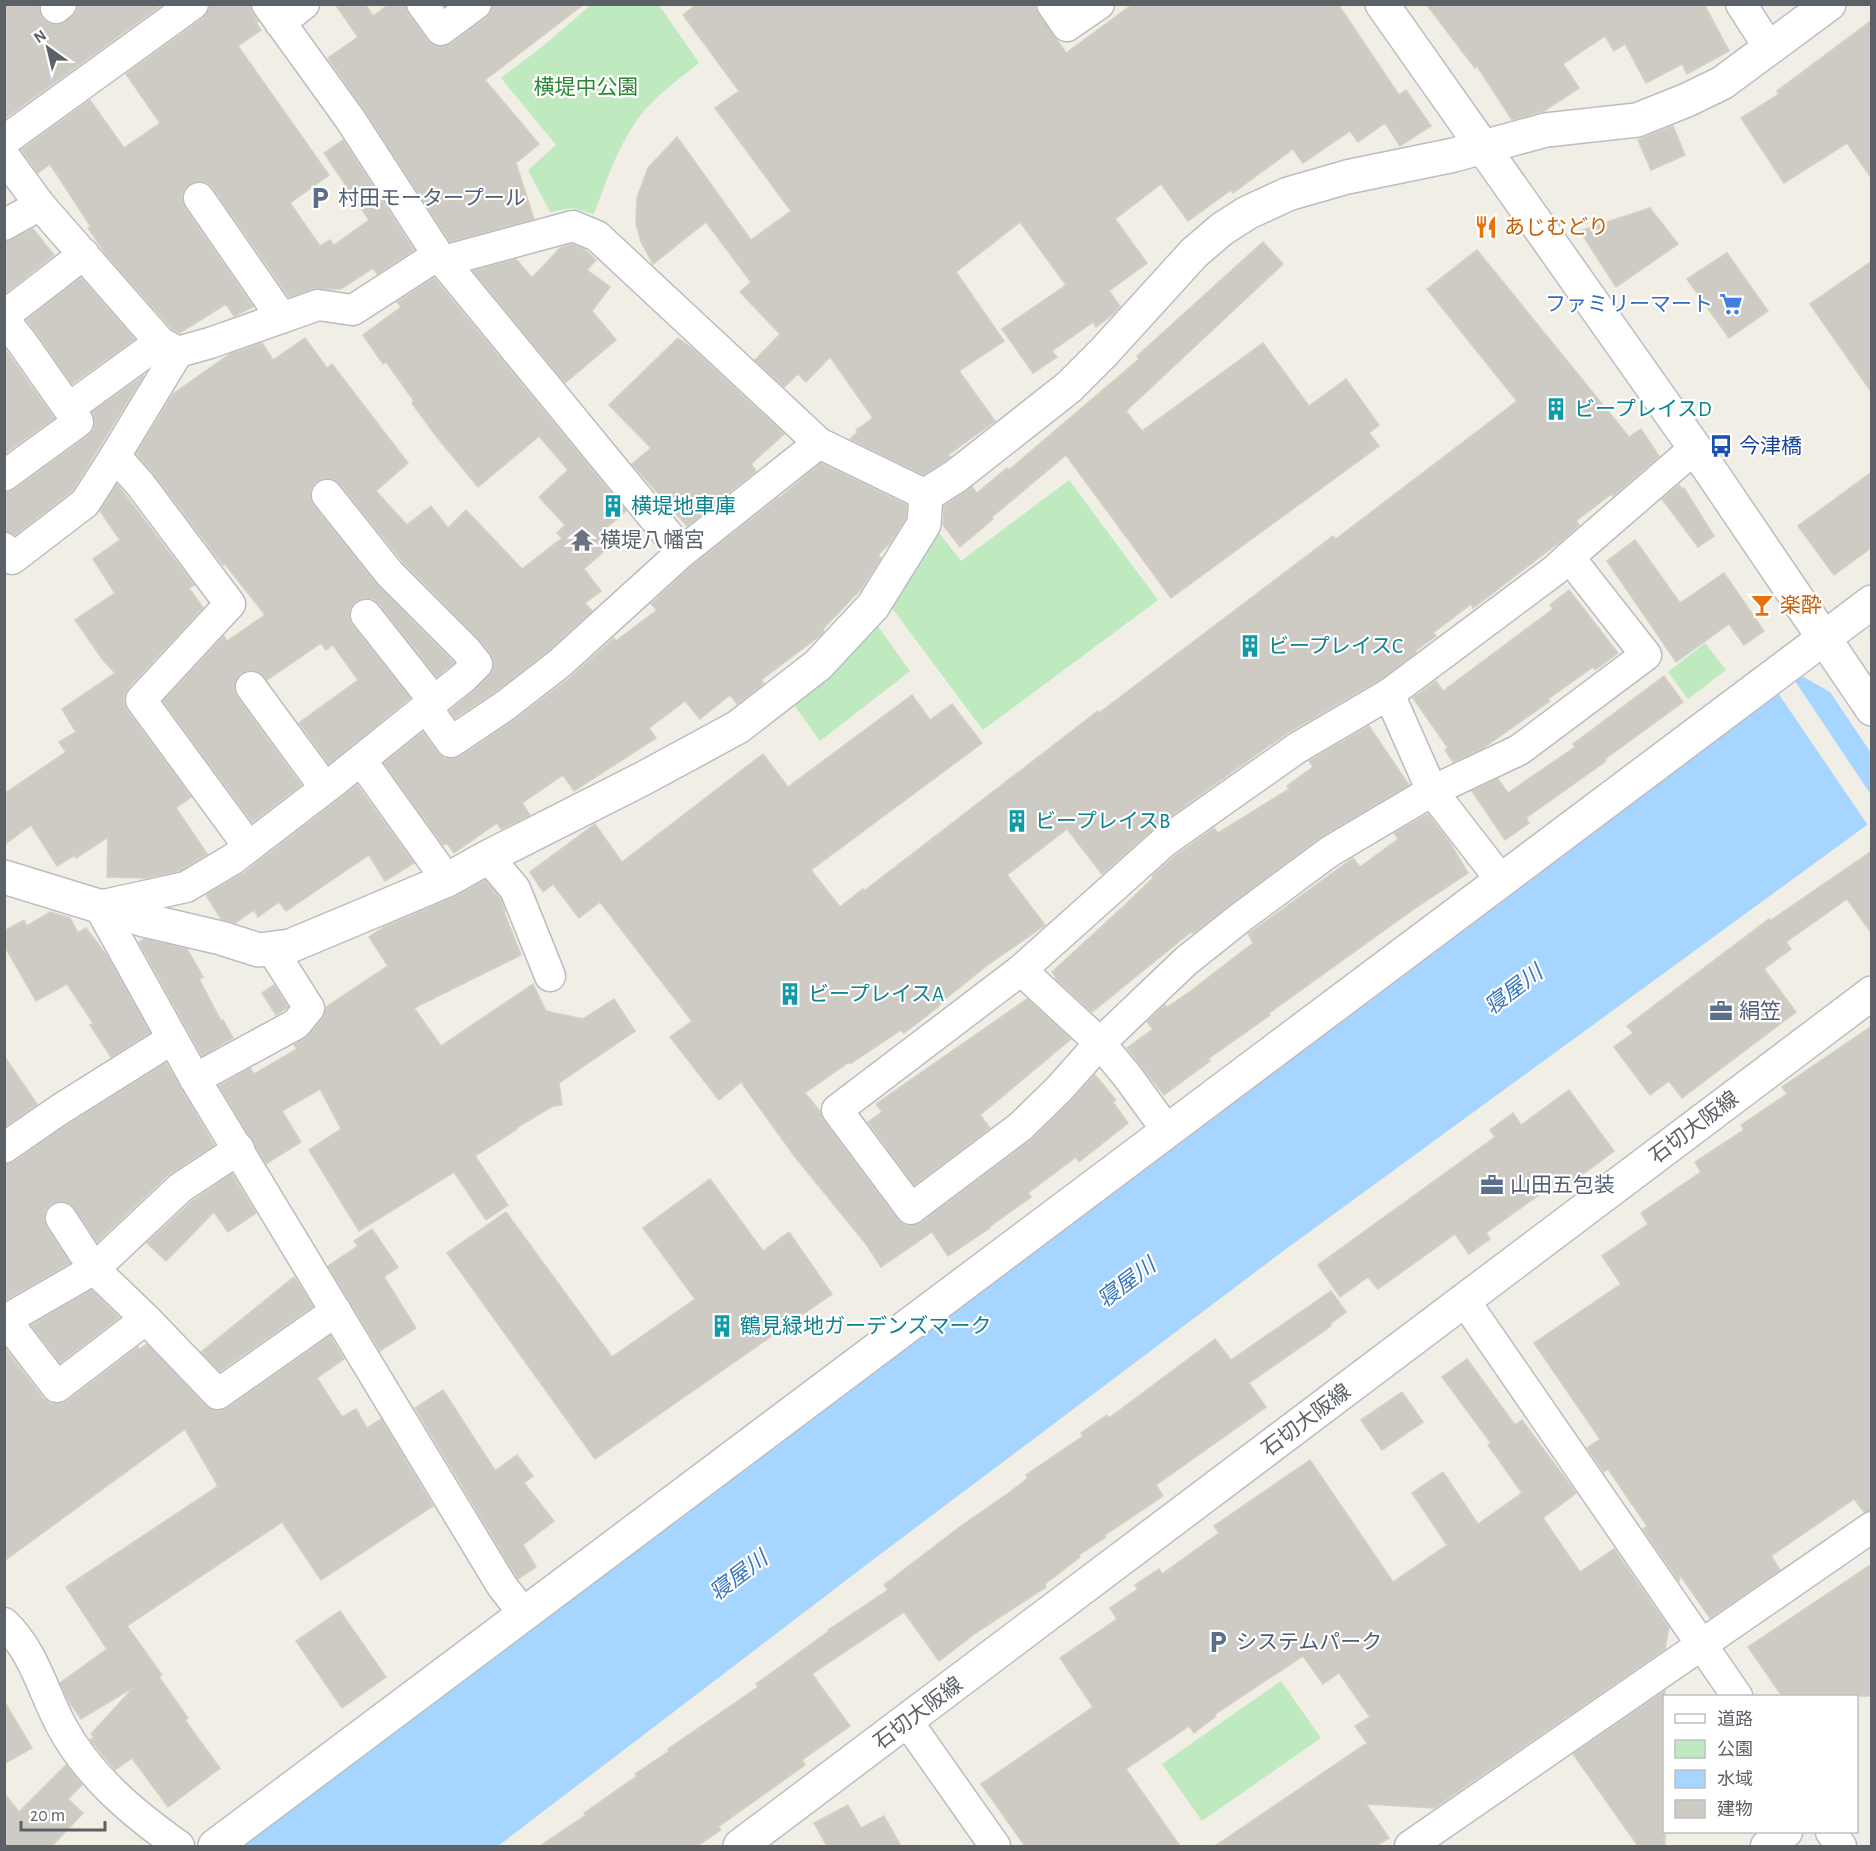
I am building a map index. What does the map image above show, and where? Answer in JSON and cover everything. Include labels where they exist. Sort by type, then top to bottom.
[{"type":"street","points":[[4,141],[193,4]]},
{"type":"street","points":[[304,4],[273,14],[350,119],[441,258],[682,552]]},
{"type":"street","points":[[422,4],[441,30],[476,4]]},
{"type":"street","points":[[1052,4],[1068,26],[1099,4]]},
{"type":"street","points":[[1382,4],[1695,448],[1872,709]]},
{"type":"street","points":[[1741,4],[1770,49]]},
{"type":"street","points":[[926,495],[956,476],[1069,387],[1194,253],[1222,229],[1247,213],[1288,194],[1347,177],[1454,155],[1546,130],[1636,120],[1722,83],[1829,4]]},
{"type":"street","points":[[4,156],[40,205],[169,347]]},
{"type":"street","points":[[199,198],[282,318]]},
{"type":"street","points":[[4,225],[40,205]]},
{"type":"street","points":[[69,408],[169,347],[282,318],[318,305],[353,310],[441,258],[573,226],[597,236],[819,443],[926,495]]},
{"type":"street","points":[[4,476],[78,422],[9,332],[84,254]]},
{"type":"street","points":[[4,548],[12,559],[85,503],[115,456],[169,347]]},
{"type":"street","points":[[366,615],[430,704],[452,742],[506,705],[560,663],[682,552],[819,443]]},
{"type":"street","points":[[1569,557],[1646,655],[1518,750],[1432,791],[1329,852],[1240,918],[1186,962],[1100,1043],[1059,1089],[1020,1127],[911,1209],[837,1110],[1021,970],[1113,885],[1164,842],[1297,748],[1389,694],[1555,570],[1569,557],[1695,448]]},
{"type":"street","points":[[115,456],[140,484],[230,604],[141,700],[249,847]]},
{"type":"street","points":[[99,906],[186,887],[249,847],[361,760],[477,664],[466,650],[390,574],[327,495]]},
{"type":"street","points":[[4,877],[144,920],[221,938],[259,950],[290,946],[447,880],[738,727],[818,664],[873,606],[924,524],[926,495]]},
{"type":"street","points":[[215,1846],[1501,880],[1828,644],[1872,602]]},
{"type":"street","points":[[251,687],[325,788]]},
{"type":"street","points":[[1389,694],[1432,791],[1501,880]]},
{"type":"street","points":[[361,760],[447,880]]},
{"type":"street","points":[[488,857],[515,889],[550,976]]},
{"type":"street","points":[[99,906],[195,1079],[502,1586],[524,1614]]},
{"type":"street","points":[[195,1079],[296,1024],[309,1008],[271,948]]},
{"type":"street","points":[[1021,970],[1100,1043],[1168,1132]]},
{"type":"street","name":"石切大阪線","points":[[740,1846],[1872,993]]},
{"type":"street","points":[[4,1148],[59,1110],[172,1039]]},
{"type":"street","points":[[146,1319],[57,1387],[5,1320],[94,1269],[180,1188],[239,1149]]},
{"type":"street","points":[[61,1218],[94,1269],[218,1394],[336,1311]]},
{"type":"street","points":[[1464,1300],[1736,1695]]},
{"type":"street","points":[[1410,1846],[1872,1527]]},
{"type":"street","points":[[4,1623],[34,1664],[61,1726],[80,1756],[122,1801],[179,1846]]},
{"type":"street","points":[[907,1721],[995,1846]]},
{"type":"street","points":[[1766,1846],[1786,1833]]},
{"type":"street","points":[[1832,1833],[1842,1846]]},
{"type":"green space","name":"横堤中公園","points":[[592,4],[659,5],[699,63],[658,97],[637,120],[618,154],[594,214],[572,208],[550,212],[528,170],[556,145],[501,78]]},
{"type":"green space","points":[[1069,480],[1158,600],[983,730],[892,608],[939,533],[961,561]]},
{"type":"green space","points":[[874,621],[910,671],[820,741],[795,706]]},
{"type":"green space","points":[[1705,643],[1726,670],[1688,699],[1668,672]]},
{"type":"green space","points":[[1281,1681],[1321,1738],[1202,1821],[1162,1764]]},
{"type":"water","name":"寝屋川","points":[[1871,628],[1871,822],[1286,1249],[498,1846],[240,1846],[1797,677]]},
{"type":"pier","points":[[1869,626],[1872,662],[1871,753],[1830,692],[1800,675]]},
{"type":"pier","points":[[1793,678],[1871,795],[1872,825],[1869,827],[1776,690]]},
{"type":"building","points":[[4,4],[40,4],[39,11],[43,19],[49,24],[58,25],[72,17],[77,11],[78,4],[163,4],[4,119]]},
{"type":"building","points":[[210,4],[250,4],[258,22],[256,23],[261,30],[238,46],[329,175],[290,203],[320,246],[330,240],[334,245],[369,220],[324,153],[343,140],[414,250],[377,274],[373,268],[341,289],[313,289],[289,297],[213,188],[206,182],[197,181],[183,191],[182,200],[185,208],[253,307],[234,316],[226,304],[180,333],[171,328],[107,256],[50,164],[38,173],[21,150],[90,100],[124,148],[160,123],[126,74],[203,18]]},
{"type":"building","points":[[335,4],[365,4],[373,16],[389,4],[405,4],[408,14],[427,40],[442,47],[451,44],[486,18],[492,11],[493,4],[584,4],[485,80],[539,144],[516,163],[534,219],[450,242],[328,58],[358,37]]},
{"type":"building","points":[[697,4],[1033,4],[1066,53],[1133,4],[1338,4],[1399,95],[1406,90],[1431,126],[1400,146],[1385,123],[1358,142],[1350,131],[1303,163],[1293,149],[1233,193],[1231,190],[1188,221],[1161,184],[1115,219],[1147,263],[1109,291],[1120,306],[1096,327],[1093,322],[1052,351],[1057,357],[1033,373],[1002,329],[1066,285],[1020,222],[956,272],[1004,341],[959,371],[995,421],[948,455],[950,457],[945,461],[923,475],[850,439],[858,432],[856,430],[873,418],[830,357],[806,382],[798,374],[784,387],[755,360],[780,334],[740,292],[751,282],[706,222],[653,264],[641,242],[636,224],[637,198],[648,168],[677,137],[751,240],[791,211],[715,108],[739,91],[683,15]]},
{"type":"building","points":[[1426,4],[1704,4],[1729,51],[1687,74],[1682,64],[1646,83],[1625,44],[1614,51],[1605,36],[1563,64],[1579,88],[1544,111],[1512,120],[1477,66],[1475,68]]},
{"type":"building","points":[[1872,20],[1872,179],[1847,143],[1784,183],[1741,118],[1779,94],[1777,91]]},
{"type":"building","points":[[1673,126],[1685,155],[1651,170],[1638,140]]},
{"type":"building","points":[[1650,208],[1678,244],[1616,287],[1580,231]]},
{"type":"building","points":[[33,229],[54,255],[4,294],[4,242]]},
{"type":"building","points":[[1263,242],[1283,264],[1126,411],[1142,431],[1263,343],[1309,406],[1346,379],[1379,425],[1369,433],[1379,446],[1171,598],[1066,455],[960,547],[943,525],[944,506],[972,487],[977,493],[1007,468],[1009,470],[1139,359],[1137,356]]},
{"type":"building","points":[[572,244],[585,250],[596,260],[587,270],[610,287],[592,311],[616,340],[565,383],[473,271],[516,259],[532,278],[560,248]]},
{"type":"building","points":[[1477,250],[1629,437],[1641,429],[1659,456],[1613,496],[1611,494],[1576,521],[1579,525],[1561,541],[1473,608],[1471,604],[1433,633],[1436,636],[1415,651],[1416,653],[1379,680],[1289,732],[1257,754],[1154,828],[1102,874],[1067,829],[1007,875],[1045,925],[985,967],[904,1033],[901,1030],[805,1093],[897,1219],[904,1225],[912,1226],[921,1223],[1030,1141],[1095,1075],[1116,1100],[1113,1102],[1128,1123],[1079,1162],[1076,1157],[1028,1193],[1031,1197],[948,1256],[932,1232],[881,1267],[866,1244],[795,1157],[741,1082],[719,1100],[670,1037],[692,1021],[600,902],[579,918],[553,884],[543,892],[530,872],[595,824],[622,862],[763,754],[788,787],[912,695],[930,720],[952,704],[982,743],[811,870],[840,907],[1098,711],[1099,713],[1333,536],[1336,539],[1517,401],[1427,289]]},
{"type":"building","points":[[1727,253],[1768,311],[1729,338],[1687,279]]},
{"type":"building","points":[[1872,261],[1872,393],[1810,304]]},
{"type":"building","points":[[81,278],[135,339],[72,384],[27,320]]},
{"type":"building","points":[[434,278],[626,511],[599,534],[610,546],[584,569],[601,591],[585,603],[592,611],[549,650],[496,691],[455,718],[450,711],[476,689],[493,670],[494,661],[491,654],[403,562],[340,484],[333,479],[325,478],[317,481],[311,489],[310,498],[314,506],[378,586],[454,663],[437,677],[379,604],[373,599],[364,598],[355,602],[350,608],[349,617],[352,625],[410,698],[329,764],[299,723],[358,680],[333,645],[326,650],[321,643],[267,680],[257,671],[249,670],[240,673],[234,688],[237,697],[301,785],[252,822],[163,701],[224,636],[227,641],[265,615],[136,454],[173,394],[230,354],[262,343],[273,360],[305,338],[327,368],[332,364],[408,463],[376,491],[407,525],[431,506],[448,528],[466,510],[522,569],[562,538],[557,533],[565,525],[539,497],[568,470],[539,436],[478,487],[436,436],[386,362],[383,364],[363,335],[401,307],[397,302]]},
{"type":"building","points":[[678,338],[694,350],[784,434],[751,464],[756,471],[687,526],[632,464],[651,448],[609,405]]},
{"type":"building","points":[[4,348],[54,418],[4,454]]},
{"type":"building","points":[[144,375],[72,491],[15,535],[4,531],[4,493],[14,490],[88,436],[94,429],[95,420],[92,412]]},
{"type":"building","points":[[821,463],[907,505],[906,518],[890,543],[878,555],[881,558],[861,589],[823,629],[822,634],[761,680],[764,683],[737,704],[730,695],[700,719],[685,701],[649,728],[656,738],[574,791],[563,775],[522,803],[530,815],[501,829],[497,823],[454,853],[447,843],[443,845],[384,763],[423,732],[437,752],[444,758],[453,759],[516,719],[571,677],[614,638],[616,641],[657,610],[651,604],[693,565]]},
{"type":"building","points":[[1872,472],[1872,547],[1834,575],[1798,526]]},
{"type":"building","points":[[117,484],[194,585],[189,588],[203,608],[128,688],[124,696],[127,710],[191,797],[176,808],[207,854],[180,871],[146,878],[107,877],[108,837],[76,858],[75,855],[57,866],[31,825],[4,845],[4,794],[66,752],[59,742],[76,732],[62,709],[115,673],[75,620],[115,593],[93,559],[120,540],[100,511]]},
{"type":"building","points":[[1679,485],[1682,489],[1684,488],[1714,536],[1698,547],[1662,499]]},
{"type":"building","points":[[1635,540],[1680,603],[1724,573],[1764,631],[1744,645],[1729,624],[1676,662],[1607,561]]},
{"type":"building","points":[[1569,590],[1618,653],[1595,670],[1593,667],[1548,699],[1550,701],[1483,748],[1453,762],[1445,750],[1448,748],[1413,698],[1436,681],[1443,691],[1553,609],[1550,605]]},
{"type":"building","points":[[1664,676],[1683,702],[1526,818],[1529,823],[1505,840],[1472,791],[1498,779],[1508,793],[1575,747],[1573,744]]},
{"type":"building","points":[[1369,726],[1409,785],[1319,838],[1193,933],[1191,932],[1092,1012],[1055,978],[1052,972],[1175,856],[1214,828],[1218,833],[1289,789],[1287,786],[1313,767],[1309,761]]},
{"type":"building","points":[[357,785],[414,863],[385,881],[369,855],[286,911],[279,902],[258,917],[254,910],[235,923],[221,919],[206,895],[244,873]]},
{"type":"building","points":[[1428,814],[1450,843],[1468,873],[1269,1013],[1270,1015],[1208,1059],[1210,1061],[1164,1095],[1127,1048],[1153,1029],[1147,1022],[1165,1005],[1167,1007],[1188,993],[1253,943],[1248,934],[1353,858],[1360,867],[1398,839],[1394,833]]},
{"type":"building","points":[[1872,851],[1872,934],[1847,899],[1786,942],[1791,949],[1764,969],[1796,1012],[1682,1098],[1669,1081],[1650,1095],[1614,1047],[1633,1033],[1627,1026],[1769,919],[1770,921]]},
{"type":"building","points":[[485,880],[500,898],[521,955],[414,1008],[441,1046],[533,984],[546,1011],[583,1019],[614,999],[635,1031],[559,1083],[562,1105],[553,1106],[475,1156],[508,1205],[486,1220],[454,1172],[359,1231],[309,1150],[341,1129],[320,1089],[282,1111],[301,1142],[266,1164],[219,1086],[250,1068],[254,1074],[297,1049],[294,1045],[309,1035],[322,1019],[326,1007],[388,966],[369,937],[384,927],[454,897]]},
{"type":"building","points":[[50,912],[70,918],[78,933],[86,928],[108,957],[150,1033],[111,1057],[90,1025],[93,1023],[67,984],[36,1001],[4,945],[4,931],[24,920],[27,926]]},
{"type":"building","points":[[144,939],[187,949],[203,977],[199,979],[221,1021],[223,1020],[233,1038],[202,1056],[139,942]]},
{"type":"building","points":[[274,985],[288,1007],[276,1015],[262,993]]},
{"type":"building","points":[[1027,999],[1071,1039],[980,1115],[990,1128],[914,1185],[868,1122],[882,1112],[876,1104]]},
{"type":"building","points":[[1872,1026],[1872,1510],[1864,1512],[1854,1499],[1771,1556],[1780,1570],[1710,1618],[1680,1575],[1679,1581],[1643,1529],[1647,1526],[1608,1469],[1604,1472],[1587,1448],[1600,1439],[1534,1343],[1621,1284],[1602,1256],[1648,1224],[1641,1213],[1701,1172],[1695,1162],[1744,1130],[1741,1125],[1787,1094],[1782,1087]]},
{"type":"building","points":[[4,1056],[37,1104],[4,1127]]},
{"type":"building","points":[[166,1063],[214,1145],[168,1175],[97,1242],[69,1203],[61,1201],[51,1204],[45,1211],[44,1219],[70,1263],[4,1301],[4,1165],[14,1162],[68,1124]]},
{"type":"building","points":[[1569,1090],[1614,1151],[1571,1183],[1565,1176],[1486,1233],[1490,1239],[1469,1254],[1455,1234],[1378,1289],[1368,1277],[1340,1297],[1318,1265],[1495,1137],[1490,1130],[1513,1113],[1521,1125]]},
{"type":"building","points":[[232,1174],[256,1213],[228,1232],[214,1212],[166,1261],[147,1243],[191,1202]]},
{"type":"building","name":"鶴見緑地ガーデンズマーク","points":[[710,1179],[763,1251],[789,1232],[832,1294],[595,1459],[447,1253],[506,1212],[612,1357],[695,1299],[643,1228]]},
{"type":"building","points":[[372,1229],[398,1267],[384,1277],[416,1328],[380,1351],[328,1266],[358,1246],[354,1241]]},
{"type":"building","points":[[294,1277],[313,1306],[220,1371],[201,1352]]},
{"type":"building","points":[[91,1290],[119,1318],[60,1363],[31,1325]]},
{"type":"building","points":[[1331,1291],[1346,1312],[1330,1324],[1331,1326],[1249,1383],[1266,1407],[1156,1485],[1163,1496],[1079,1555],[1080,1557],[1045,1584],[1046,1587],[977,1632],[939,1661],[904,1612],[812,1674],[850,1726],[802,1760],[805,1765],[718,1827],[721,1830],[697,1846],[540,1846],[586,1815],[584,1813],[637,1776],[635,1774],[669,1751],[668,1749],[758,1687],[756,1684],[828,1630],[888,1590],[884,1585],[1010,1492],[1028,1478],[1026,1475],[1083,1436],[1081,1433],[1107,1415],[1109,1418],[1215,1339],[1231,1360]]},
{"type":"building","points":[[330,1336],[344,1359],[317,1378],[342,1417],[356,1409],[367,1428],[381,1419],[433,1506],[321,1580],[282,1522],[127,1626],[162,1675],[159,1677],[188,1718],[185,1720],[220,1768],[168,1807],[132,1758],[115,1770],[90,1740],[94,1737],[91,1734],[134,1687],[81,1719],[60,1683],[107,1649],[66,1587],[218,1486],[185,1429],[4,1561],[4,1347],[43,1398],[50,1403],[59,1404],[67,1401],[138,1347],[140,1349],[147,1344],[206,1406],[220,1411],[228,1408]]},
{"type":"building","points":[[1467,1359],[1515,1425],[1522,1420],[1576,1493],[1543,1518],[1580,1572],[1614,1549],[1669,1628],[1665,1649],[1434,1808],[1366,1804],[1389,1838],[1376,1846],[1215,1846],[1367,1743],[1355,1726],[1370,1717],[1339,1673],[1323,1684],[1303,1656],[1215,1714],[1216,1716],[1194,1733],[1189,1726],[1126,1769],[1180,1846],[1025,1846],[981,1784],[1093,1707],[1060,1658],[1117,1619],[1110,1608],[1138,1589],[1135,1585],[1159,1569],[1162,1574],[1219,1533],[1214,1526],[1310,1460],[1393,1582],[1447,1545],[1412,1493],[1443,1472],[1478,1524],[1522,1493],[1488,1445],[1491,1443],[1442,1377]]},
{"type":"building","points":[[443,1390],[494,1469],[496,1470],[517,1455],[533,1476],[524,1483],[554,1521],[523,1545],[536,1567],[518,1579],[415,1408]]},
{"type":"building","points":[[1402,1392],[1423,1422],[1382,1450],[1361,1420]]},
{"type":"building","points":[[1872,1564],[1872,1696],[1781,1695],[1748,1647]]},
{"type":"building","points":[[340,1611],[386,1677],[342,1708],[296,1641]]},
{"type":"building","points":[[1665,1691],[1663,1695],[1663,1833],[1665,1833],[1665,1846],[1638,1846],[1573,1754]]},
{"type":"building","points":[[4,1701],[32,1748],[4,1764]]},
{"type":"building","points":[[66,1765],[82,1785],[68,1799],[83,1813],[52,1846],[4,1846],[4,1793],[19,1812]]},
{"type":"building","points":[[848,1805],[861,1828],[884,1816],[901,1846],[827,1846],[814,1823]]},
{"type":"place","name":"村田モータープール","points":[[320,198]]},
{"type":"place","name":"あじむどり","points":[[1486,227]]},
{"type":"place","name":"ファミリーマート","points":[[1731,304]]},
{"type":"place","name":"ビープレイスD","points":[[1556,409]]},
{"type":"place","name":"今津橋","points":[[1721,446]]},
{"type":"place","name":"横堤地車庫","points":[[613,506]]},
{"type":"place","name":"横堤八幡宮","points":[[582,540]]},
{"type":"place","name":"楽酔","points":[[1762,605]]},
{"type":"place","name":"ビープレイスC","points":[[1250,646]]},
{"type":"place","name":"ビープレイスB","points":[[1017,821]]},
{"type":"place","name":"ビープレイスA","points":[[790,994]]},
{"type":"place","name":"絹笠","points":[[1721,1011]]},
{"type":"place","name":"山田五包装","points":[[1492,1185]]},
{"type":"place","name":"鶴見緑地ガーデンズマーク","points":[[722,1326]]},
{"type":"place","name":"システムパーク","points":[[1218,1642]]}]
